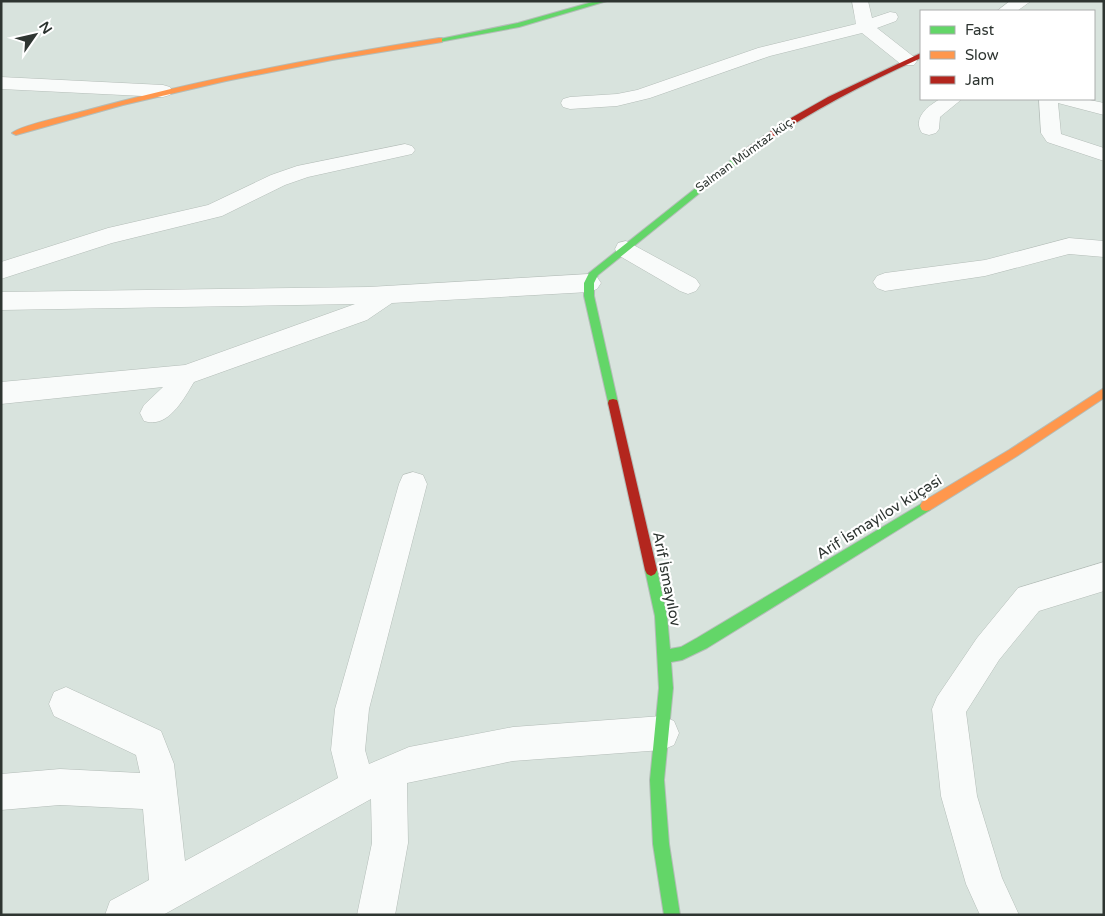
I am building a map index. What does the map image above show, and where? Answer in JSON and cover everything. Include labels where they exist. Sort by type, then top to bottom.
[{"type":"street","points":[[860,1],[865,27],[914,58]]},
{"type":"street","points":[[1007,10],[1023,1]]},
{"type":"street","points":[[16,133],[93,109],[162,91],[361,52],[467,36],[519,25],[597,2]]},
{"type":"street","points":[[570,103],[617,100],[643,94],[736,61],[865,27],[890,17]]},
{"type":"street","name":"Salman Mümtaz küç.","points":[[589,283],[594,273],[693,193],[784,124],[825,100],[914,58]]},
{"type":"street","points":[[1,83],[162,91]]},
{"type":"street","points":[[928,129],[927,121],[930,115],[952,100]]},
{"type":"street","points":[[1048,100],[1051,133],[1054,138],[1104,155]]},
{"type":"street","points":[[1067,100],[1104,109]]},
{"type":"street","points":[[1,271],[108,236],[214,211],[278,180],[304,171],[405,150]]},
{"type":"street","points":[[885,282],[985,268],[1069,246],[1104,249]]},
{"type":"street","points":[[626,249],[688,284]]},
{"type":"street","points":[[1,300],[386,296],[494,291],[589,283]]},
{"type":"street","name":"Arif İsmayılov","points":[[589,283],[589,296],[661,616],[666,688],[658,780],[661,844],[672,915]]},
{"type":"street","points":[[1,393],[185,375],[359,314],[386,296]]},
{"type":"street","points":[[153,412],[169,400],[185,375]]},
{"type":"street","name":"Arif İsmayılov küçəsi","points":[[665,657],[682,653],[702,643],[979,474],[1104,392]]},
{"type":"street","points":[[376,915],[390,843],[373,780],[348,750],[352,709],[413,484]]},
{"type":"street","points":[[1000,915],[985,884],[959,796],[949,709],[988,649],[1029,600],[1104,576]]},
{"type":"street","points":[[66,704],[149,743],[157,764],[169,888]]},
{"type":"street","points":[[124,915],[169,888],[373,780],[409,764],[513,744],[662,733]]},
{"type":"street","points":[[1,792],[22,788],[63,787],[159,792]]},
{"type":"traffic: fast","points":[[439,40],[519,25],[604,1]]},
{"type":"traffic: fast","points":[[613,403],[589,296],[589,283],[594,273],[745,152]]},
{"type":"traffic: fast","points":[[665,657],[682,653],[702,643],[926,506]]},
{"type":"traffic: fast","points":[[651,570],[661,616],[666,688],[657,780],[661,844],[672,915]]},
{"type":"traffic: slow","points":[[16,133],[173,90],[332,58],[439,40]]},
{"type":"traffic: slow","points":[[926,506],[1013,453],[1104,392]]},
{"type":"traffic: jam","points":[[745,152],[766,137],[830,99],[920,55]]},
{"type":"traffic: jam","points":[[613,403],[651,570]]}]
